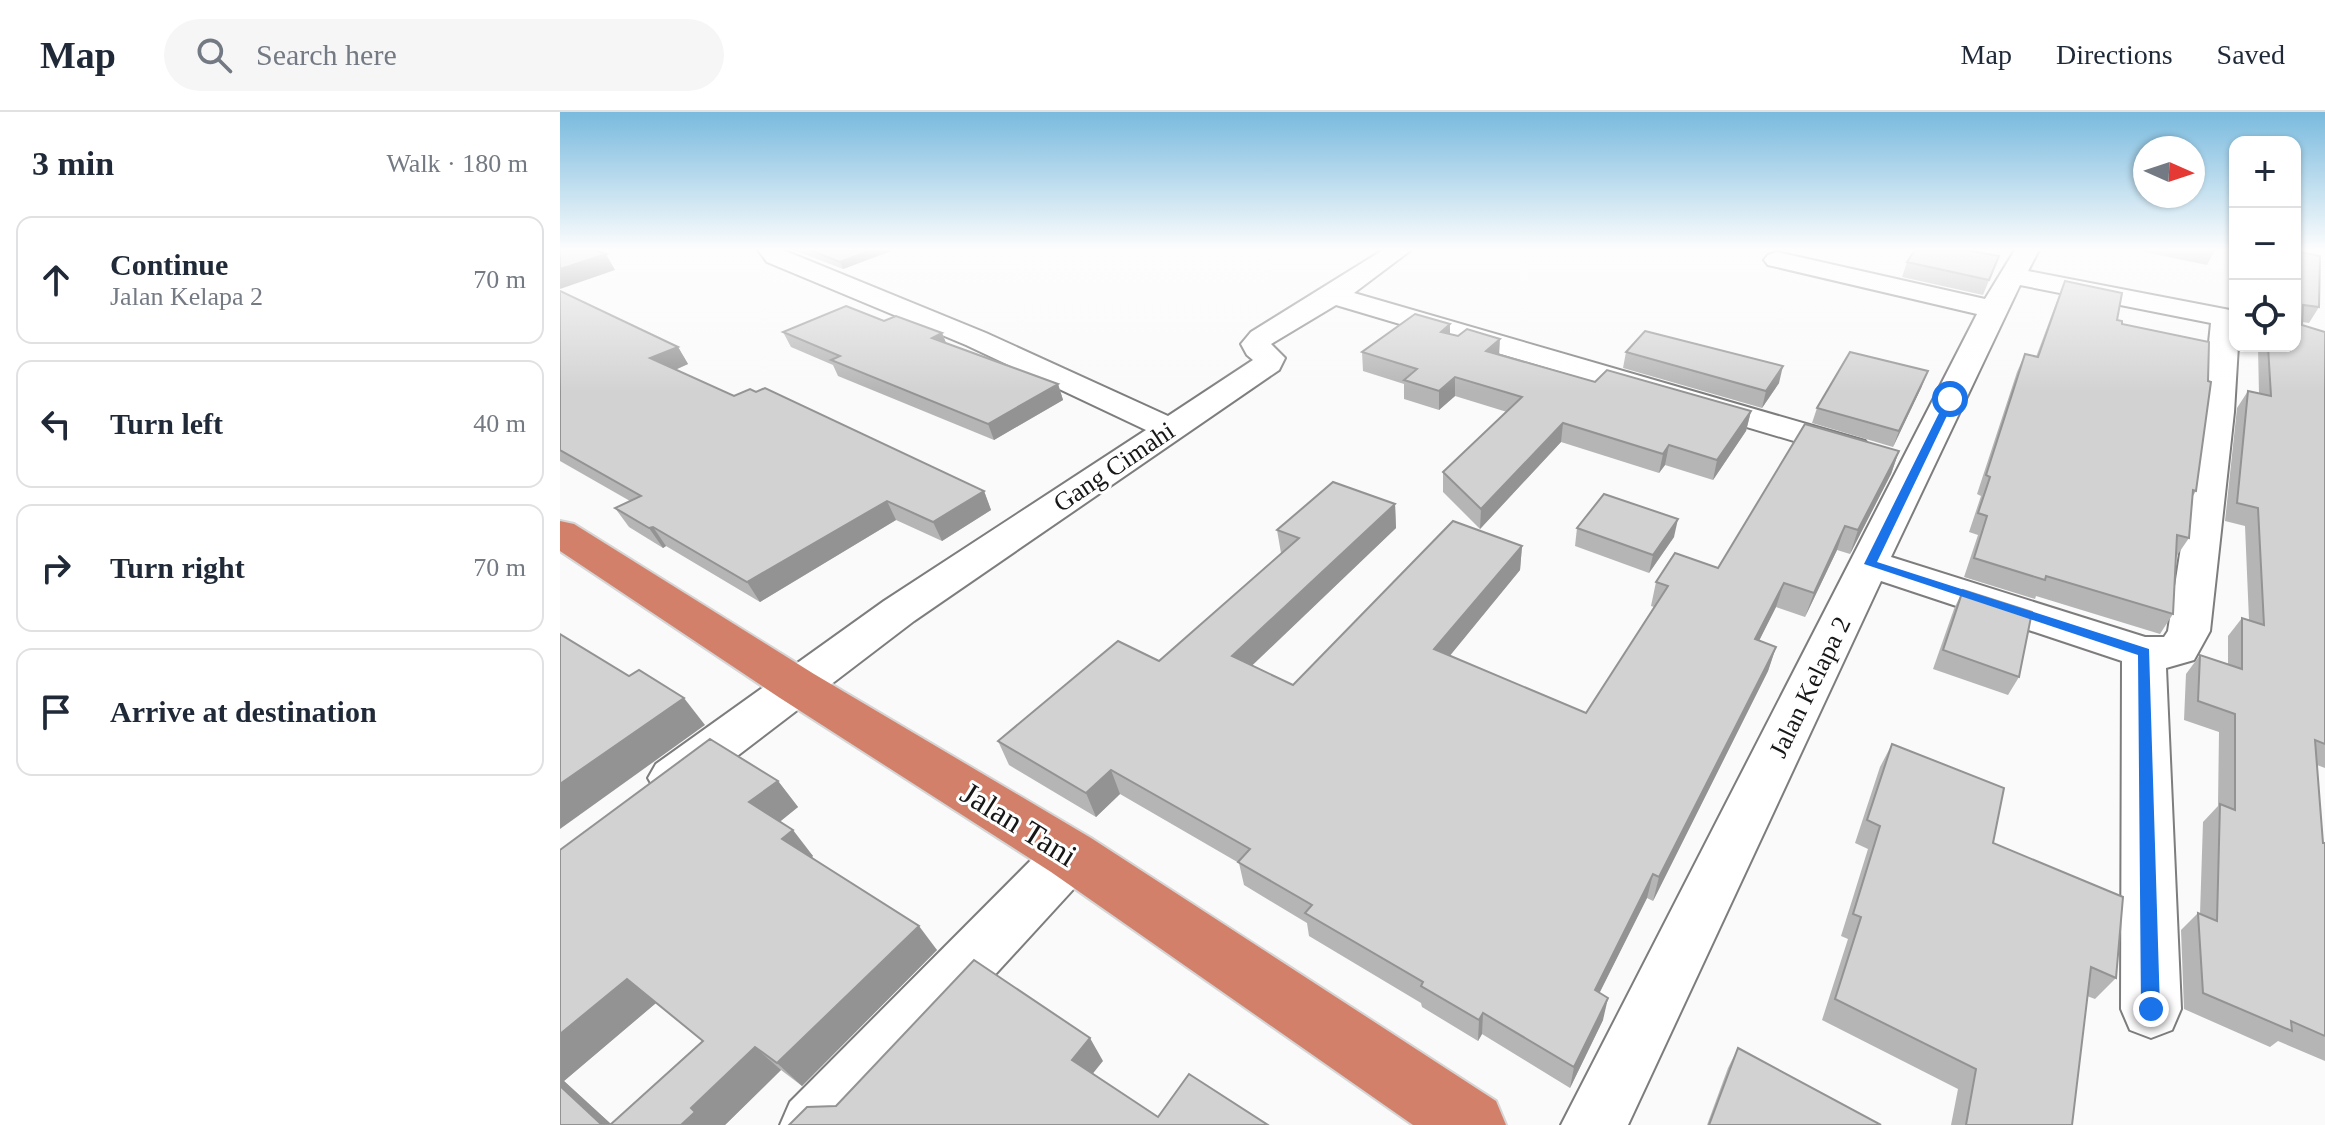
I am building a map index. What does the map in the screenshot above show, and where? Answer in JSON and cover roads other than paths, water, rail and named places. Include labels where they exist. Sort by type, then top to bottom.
[{"type":"highway","name":"Jalan Tani","points":[[560,533],[797,686],[1071,855],[1472,1125]]},
{"type":"street","points":[[874,297],[976,339],[1170,429]]},
{"type":"street","name":"Gang Cimahi","points":[[635,807],[899,611],[1268,364],[1270,358],[1257,349],[1256,344],[1261,338],[1329,297]]},
{"type":"street","points":[[1341,297],[1915,467]]},
{"type":"street","name":"Jalan Kelapa 2","points":[[1594,1125],[1915,467],[2001,297]]},
{"type":"street","points":[[2117,297],[2229,318]]},
{"type":"street","points":[[1870,564],[2144,652],[2173,652],[2188,640],[2229,332]]},
{"type":"street","points":[[2144,652],[2151,1009]]},
{"type":"street","points":[[813,1125],[1071,855]]}]
